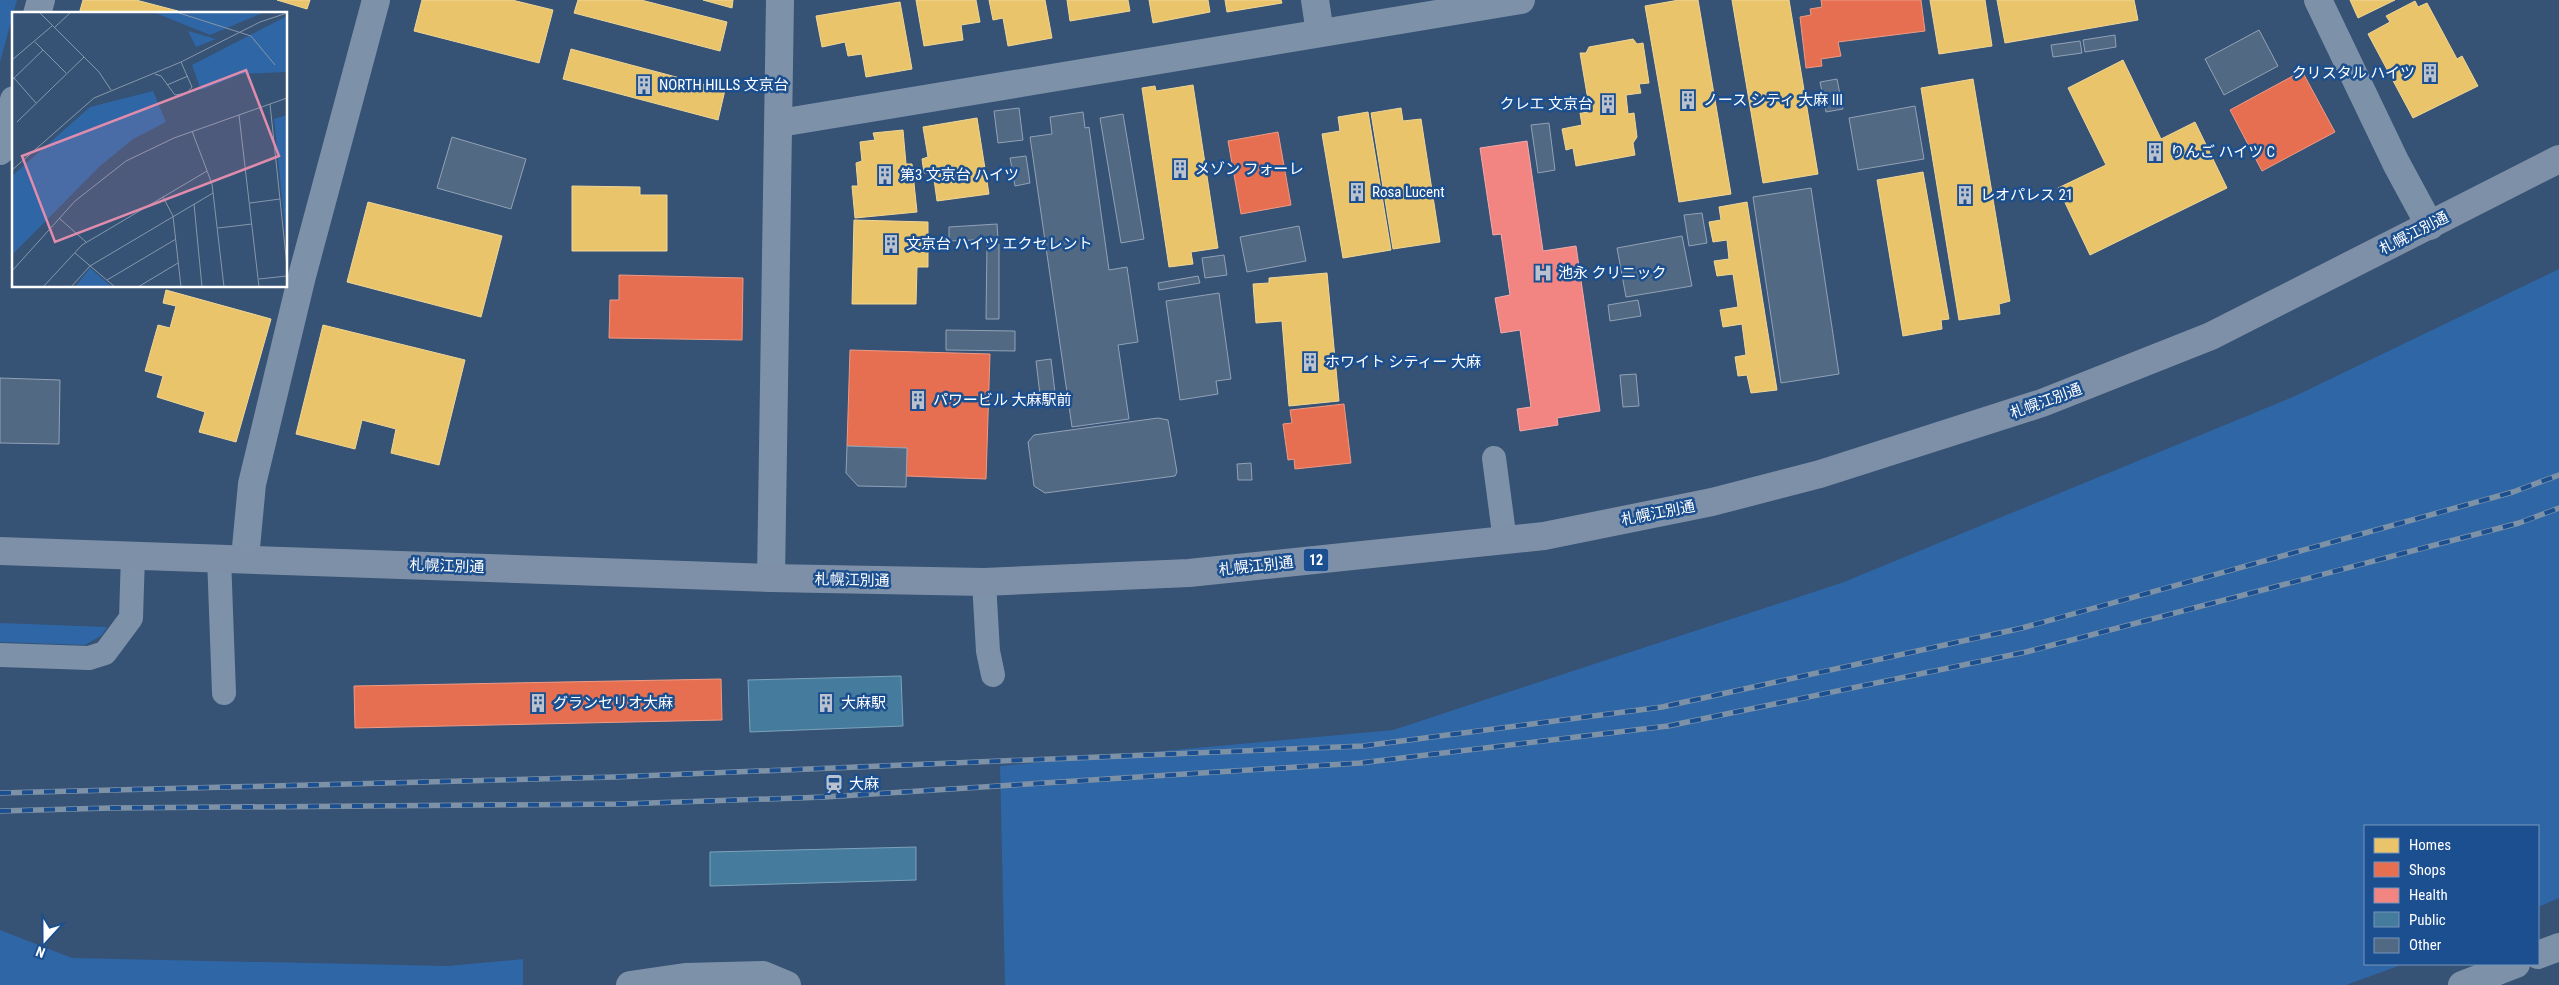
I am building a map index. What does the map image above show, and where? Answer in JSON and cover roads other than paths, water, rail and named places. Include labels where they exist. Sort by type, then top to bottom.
[{"type":"highway","name":"札幌江別通","points":[[0,551],[771,578],[984,582],[1189,573],[1544,536],[1712,502],[1820,474],[2042,403],[2211,336],[2559,159]]},
{"type":"street","points":[[232,558],[252,484],[302,276],[376,0]]},
{"type":"street","points":[[771,578],[780,123],[780,0]]},
{"type":"street","points":[[1315,0],[1320,33]]},
{"type":"street","points":[[780,123],[1520,0]]},
{"type":"street","points":[[2318,0],[2396,163],[2430,226]]},
{"type":"street","points":[[0,151],[12,107]]},
{"type":"street","points":[[2539,955],[2559,947]]},
{"type":"street","points":[[2462,985],[2513,965]]},
{"type":"street","points":[[630,985],[685,977],[763,975],[788,985]]},
{"type":"lane","points":[[1494,458],[1505,541]]},
{"type":"lane","points":[[0,655],[89,658],[105,653],[131,618],[133,555]]},
{"type":"lane","points":[[224,693],[232,558]]},
{"type":"lane","points":[[984,582],[988,651],[993,675]]},
{"type":"railway","points":[[0,793],[615,777],[1363,746],[1662,707],[2022,628],[2513,492],[2559,475]]},
{"type":"railway","points":[[0,811],[111,808],[621,804],[825,797],[1360,763],[1668,726],[2026,652],[2519,523],[2559,508]]},
{"type":"place","name":"クリスタル ハイツ","points":[[2430,73]]},
{"type":"place","name":"NORTH HILLS 文京台","points":[[644,85]]},
{"type":"place","name":"ノース シティ 大麻 III","points":[[1688,100]]},
{"type":"place","name":"クレエ 文京台","points":[[1608,104]]},
{"type":"place","name":"りんご ハイツ C","points":[[2155,152]]},
{"type":"place","name":"メゾン フォーレ","points":[[1180,169]]},
{"type":"place","name":"第3 文京台 ハイツ","points":[[885,175]]},
{"type":"place","name":"Rosa Lucent","points":[[1357,192]]},
{"type":"place","name":"レオパレス 21","points":[[1965,195]]},
{"type":"place","name":"文京台 ハイツ エクセレント","points":[[891,244]]},
{"type":"place","name":"池永 クリニック","points":[[1543,273]]},
{"type":"place","name":"ホワイト シティー 大麻","points":[[1310,362]]},
{"type":"place","name":"パワービル 大麻駅前","points":[[918,400]]},
{"type":"place","name":"グランセリオ大麻","points":[[538,703]]},
{"type":"place","name":"大麻駅","points":[[826,703]]},
{"type":"place","name":"大麻","points":[[834,784]]}]
